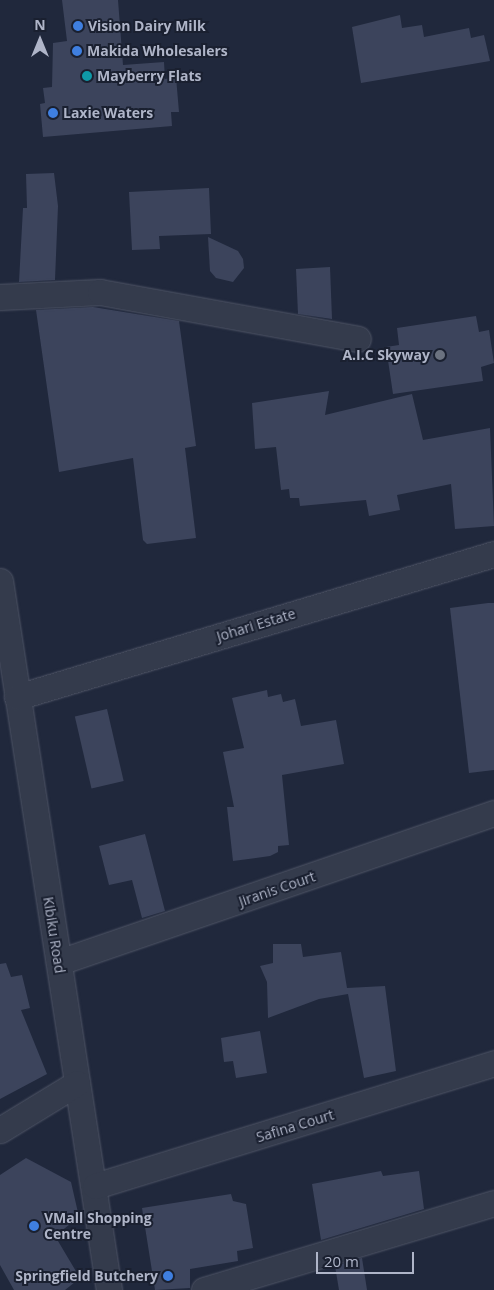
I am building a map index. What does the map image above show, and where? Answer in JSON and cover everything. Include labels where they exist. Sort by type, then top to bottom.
[{"type":"street","points":[[0,297],[100,292],[358,339]]},
{"type":"street","name":"Johari Estate","points":[[18,696],[494,554]]},
{"type":"street","name":"Kibiku Road","points":[[0,581],[77,1082],[95,1186],[109,1290]]},
{"type":"street","name":"Jiranis Court","points":[[59,962],[494,813]]},
{"type":"street","name":"Safina Court","points":[[95,1186],[494,1063]]},
{"type":"street","points":[[0,1130],[77,1082]]},
{"type":"street","points":[[204,1290],[494,1203]]},
{"type":"building","name":"Mayberry Flats","points":[[62,0],[118,0],[123,65],[164,62],[165,79],[176,77],[179,112],[171,112],[172,126],[43,137],[40,104],[45,103],[43,88],[52,87],[53,43],[67,41]]},
{"type":"building","points":[[400,15],[402,28],[422,25],[424,37],[469,28],[471,38],[484,35],[490,61],[361,83],[352,27]]},
{"type":"building","points":[[54,173],[58,206],[55,280],[19,282],[23,208],[27,208],[26,174]]},
{"type":"building","points":[[209,188],[211,234],[159,236],[160,249],[132,250],[129,192]]},
{"type":"building","points":[[208,237],[238,251],[243,259],[244,268],[233,282],[216,278],[210,271]]},
{"type":"building","points":[[330,267],[332,319],[298,314],[296,269]]},
{"type":"building","points":[[93,307],[179,321],[196,446],[185,448],[196,538],[147,544],[143,540],[133,458],[59,472],[36,310]]},
{"type":"building","name":"A.I.C Skyway","points":[[476,316],[479,332],[489,330],[494,363],[481,367],[483,381],[393,394],[386,347],[399,345],[397,328]]},
{"type":"building","points":[[329,391],[325,415],[412,394],[423,440],[490,428],[494,526],[455,529],[451,484],[397,495],[400,510],[369,516],[366,500],[300,506],[299,498],[290,498],[289,489],[281,490],[276,447],[255,449],[252,403]]},
{"type":"building","points":[[494,603],[494,770],[469,773],[450,608]]},
{"type":"building","points":[[267,690],[268,697],[281,694],[283,702],[295,699],[301,726],[336,720],[344,764],[282,775],[289,845],[278,846],[278,852],[270,856],[233,861],[227,807],[234,807],[223,752],[244,748],[232,698]]},
{"type":"building","points":[[107,709],[124,781],[91,789],[75,716]]},
{"type":"building","points":[[145,834],[165,911],[142,918],[132,880],[109,885],[99,846]]},
{"type":"building","points":[[273,944],[301,944],[303,957],[341,952],[347,988],[385,986],[396,1071],[364,1078],[348,994],[319,999],[268,1018],[267,982],[260,966],[273,963]]},
{"type":"building","points":[[6,963],[11,977],[22,975],[30,1008],[21,1010],[47,1074],[0,1099],[0,964]]},
{"type":"building","points":[[260,1031],[267,1073],[236,1078],[233,1061],[224,1062],[221,1038]]},
{"type":"building","name":"VMall Shopping Centre","points":[[26,1158],[71,1182],[79,1217],[55,1236],[80,1278],[65,1290],[14,1290],[0,1265],[0,1175]]},
{"type":"building","points":[[381,1171],[383,1176],[419,1171],[424,1209],[321,1240],[312,1184]]},
{"type":"building","points":[[231,1194],[233,1201],[246,1204],[253,1248],[237,1251],[238,1261],[190,1269],[190,1288],[155,1290],[142,1208]]},
{"type":"building","points":[[362,1258],[367,1290],[339,1290],[335,1266]]},
{"type":"place","name":"Vision Dairy Milk","points":[[78,26]]},
{"type":"place","name":"Makida Wholesalers","points":[[77,51]]},
{"type":"place","name":"Mayberry Flats","points":[[87,76]]},
{"type":"place","name":"Laxie Waters","points":[[53,113]]},
{"type":"place","name":"A.I.C Skyway","points":[[440,355]]},
{"type":"place","name":"VMall Shopping Centre","points":[[34,1226]]},
{"type":"place","name":"Springfield Butchery","points":[[168,1276]]}]
